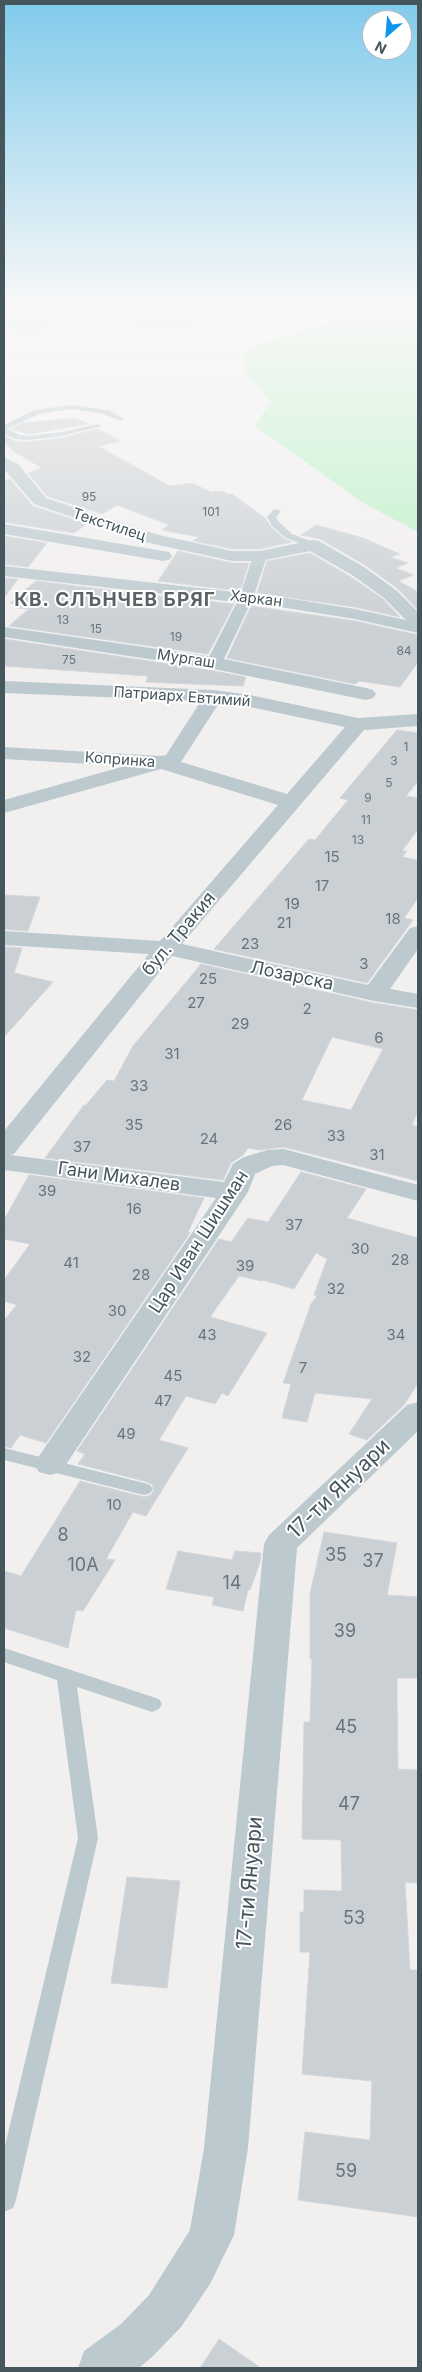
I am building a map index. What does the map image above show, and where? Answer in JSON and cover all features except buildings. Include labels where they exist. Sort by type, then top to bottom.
[{"type":"street","name":"Текстилец","points":[[4,462],[13,468],[40,501],[54,507],[151,538],[232,556]]},
{"type":"street","name":"Текстилец","points":[[4,529],[153,555],[195,559],[260,556],[313,546]]},
{"type":"street","points":[[313,546],[358,572],[390,594],[418,622]]},
{"type":"street","points":[[214,663],[246,598],[260,556]]},
{"type":"street","name":"Харкан","points":[[4,571],[246,598],[346,612],[418,628]]},
{"type":"street","name":"Мургаш","points":[[4,632],[214,663],[366,694]]},
{"type":"street","points":[[249,669],[250,700]]},
{"type":"street","name":"Патриарх Евтимий","points":[[4,687],[214,696],[250,700],[358,724],[418,720]]},
{"type":"street","points":[[4,807],[173,759],[214,696]]},
{"type":"street","name":"бул. Тракия","points":[[4,1148],[166,948],[358,724]]},
{"type":"street","name":"Копринка","points":[[4,754],[160,762],[291,802]]},
{"type":"street","points":[[374,994],[418,933]]},
{"type":"street","name":"Лозарска","points":[[4,938],[166,948],[374,994],[418,1001]]},
{"type":"street","name":"Цар Иван Шишман","points":[[50,1464],[234,1192],[243,1170],[254,1163],[268,1158],[284,1157],[418,1193]]},
{"type":"street","name":"Гани Михалев","points":[[4,1162],[234,1192]]},
{"type":"street","name":"17-ти Януари","points":[[101,2368],[137,2340],[165,2311],[194,2268],[212,2235],[226,2148],[280,1544],[418,1413]]},
{"type":"lane","points":[[4,429],[32,415]]},
{"type":"lane","points":[[112,415],[122,419]]},
{"type":"lane","points":[[4,429],[18,437],[29,438],[62,434],[98,426]]},
{"type":"lane","points":[[277,512],[271,517],[275,524],[289,536],[313,546]]},
{"type":"lane","points":[[4,1454],[144,1489]]},
{"type":"lane","points":[[4,1655],[152,1704]]},
{"type":"lane","points":[[4,2200],[88,1838],[66,1676]]},
{"type":"green space","points":[[262,415],[418,415],[418,532],[365,504],[255,426]]},
{"type":"district","name":"КВ. СЛЪНЧЕВ БРЯГ","points":[[115,600]]}]
